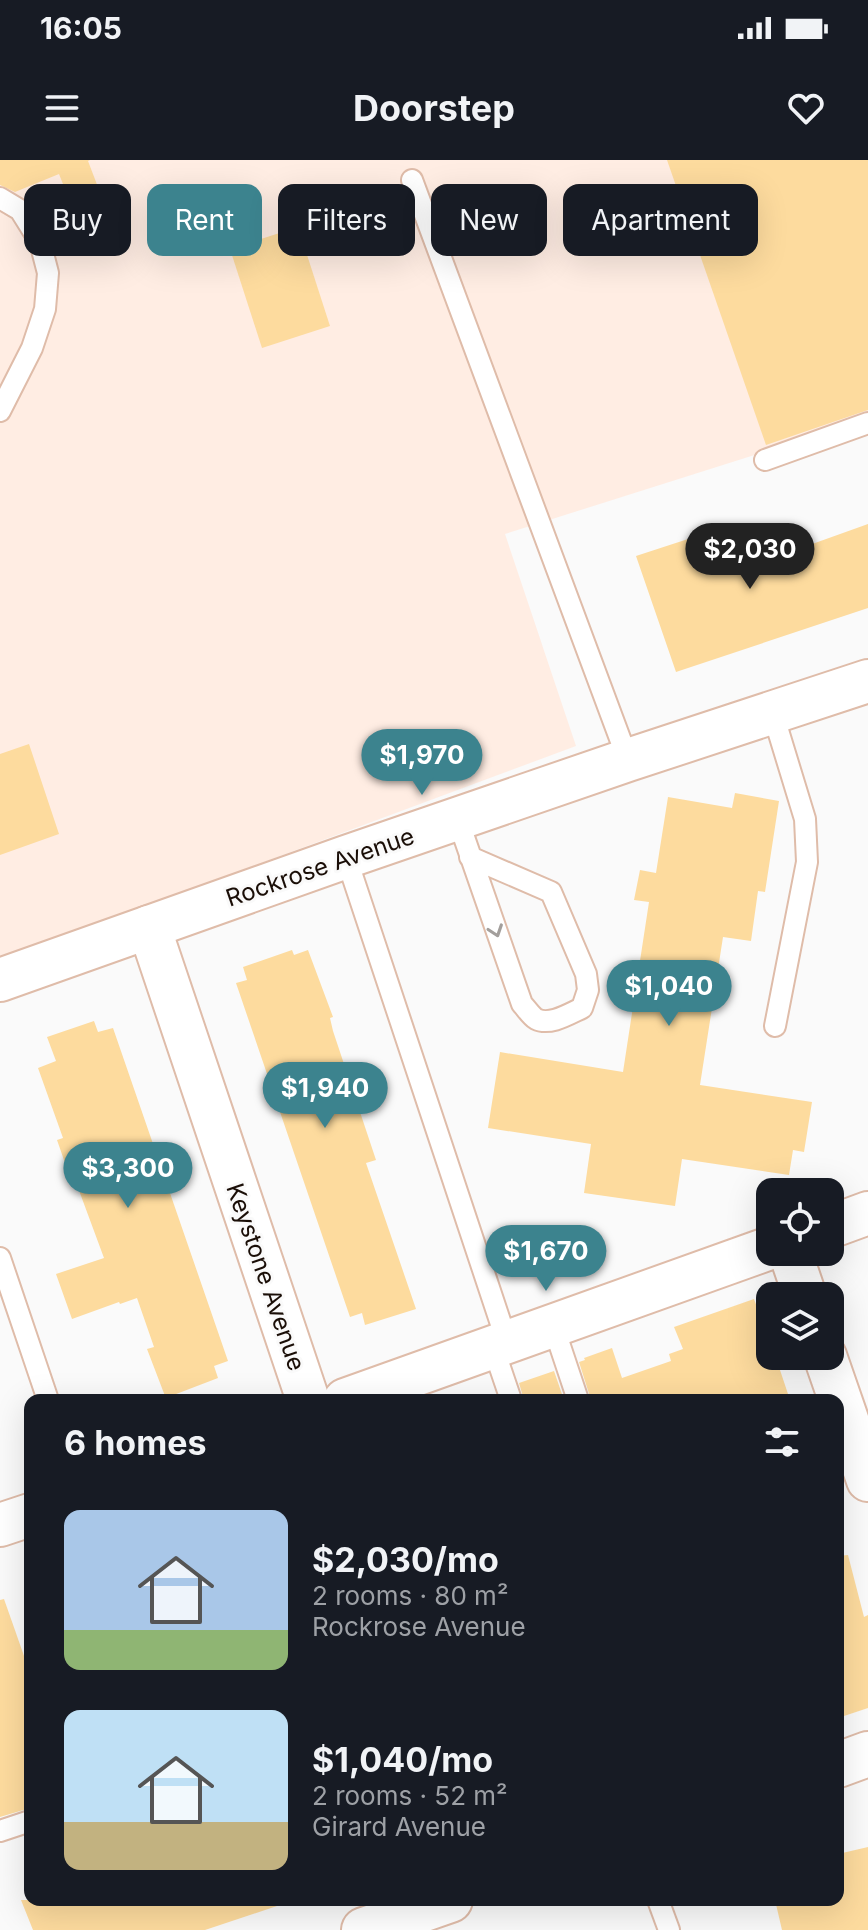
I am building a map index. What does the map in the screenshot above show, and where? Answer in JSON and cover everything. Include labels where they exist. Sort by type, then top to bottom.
[{"type":"main road","points":[[844,1763],[868,1754]]},
{"type":"main road","points":[[364,1930],[433,1906]]},
{"type":"street","name":"Rockrose Avenue","points":[[0,980],[346,857],[464,838],[628,760],[868,681]]},
{"type":"street","name":"Keystone Avenue","points":[[149,927],[306,1394]]},
{"type":"street","points":[[844,1222],[868,1213]]},
{"type":"street","points":[[362,1394],[756,1253]]},
{"type":"street","points":[[830,1370],[838,1394]]},
{"type":"street","points":[[844,1411],[868,1480]]},
{"type":"street","points":[[0,1525],[24,1517]]},
{"type":"lane","points":[[412,180],[628,760]]},
{"type":"lane","points":[[0,198],[20,210],[40,242],[48,273],[45,309],[32,348],[0,411]]},
{"type":"lane","points":[[765,460],[868,423]]},
{"type":"lane","points":[[773,714],[805,819],[807,842],[807,862],[775,1026]]},
{"type":"lane","points":[[464,838],[551,892],[586,974],[588,990],[582,1008],[548,1021],[536,1018],[522,1004],[464,838]]},
{"type":"lane","points":[[346,857],[500,1345],[510,1394]]},
{"type":"lane","points":[[0,1258],[46,1394]]},
{"type":"lane","points":[[553,1325],[576,1394]]},
{"type":"lane","points":[[0,1831],[24,1823]]},
{"type":"lane","points":[[660,1906],[669,1930]]},
{"type":"shaded area","points":[[0,160],[868,160],[868,419],[505,534],[576,746],[0,960]]},
{"type":"building","points":[[0,160],[90,160],[97,184],[63,184],[59,174],[35,184],[24,184],[24,188],[15,192],[0,185]]},
{"type":"building","points":[[667,160],[868,160],[868,410],[766,445],[700,256],[758,256],[758,184],[675,184]]},
{"type":"building","points":[[278,233],[278,256],[307,256],[330,326],[262,348],[232,256],[262,256],[262,239]]},
{"type":"building","points":[[737,523],[751,566],[868,524],[868,608],[676,672],[636,556]]},
{"type":"building","points":[[29,744],[59,834],[0,855],[0,754]]},
{"type":"building","points":[[735,793],[779,801],[765,892],[758,891],[751,941],[723,937],[700,1085],[812,1102],[804,1152],[793,1150],[789,1175],[682,1159],[675,1206],[584,1193],[591,1144],[488,1128],[500,1052],[623,1072],[649,902],[634,900],[640,870],[656,873],[668,797],[732,808]]},
{"type":"building","points":[[292,950],[294,955],[308,950],[333,1017],[330,1018],[333,1031],[376,1160],[366,1163],[416,1309],[365,1325],[362,1313],[350,1317],[236,983],[247,980],[243,967]]},
{"type":"building","points":[[94,1021],[98,1032],[113,1028],[228,1361],[214,1366],[218,1378],[176,1394],[164,1394],[147,1349],[154,1347],[137,1298],[72,1319],[56,1274],[104,1258],[57,1140],[63,1138],[38,1068],[56,1061],[47,1037]]},
{"type":"building","points":[[754,1299],[756,1370],[780,1370],[788,1394],[589,1394],[579,1362],[612,1348],[622,1378],[671,1361],[669,1354],[683,1349],[674,1327]]},
{"type":"building","points":[[554,1371],[562,1394],[522,1394],[519,1383]]},
{"type":"building","points":[[844,1555],[848,1555],[864,1617],[868,1615],[868,1708],[844,1716]]},
{"type":"building","points":[[4,1599],[24,1656],[24,1810],[0,1817],[0,1600]]},
{"type":"building","points":[[868,1847],[868,1930],[782,1930],[776,1906],[844,1906],[844,1853]]},
{"type":"building","points":[[21,1900],[24,1900],[24,1906],[277,1906],[205,1930],[33,1930]]}]
